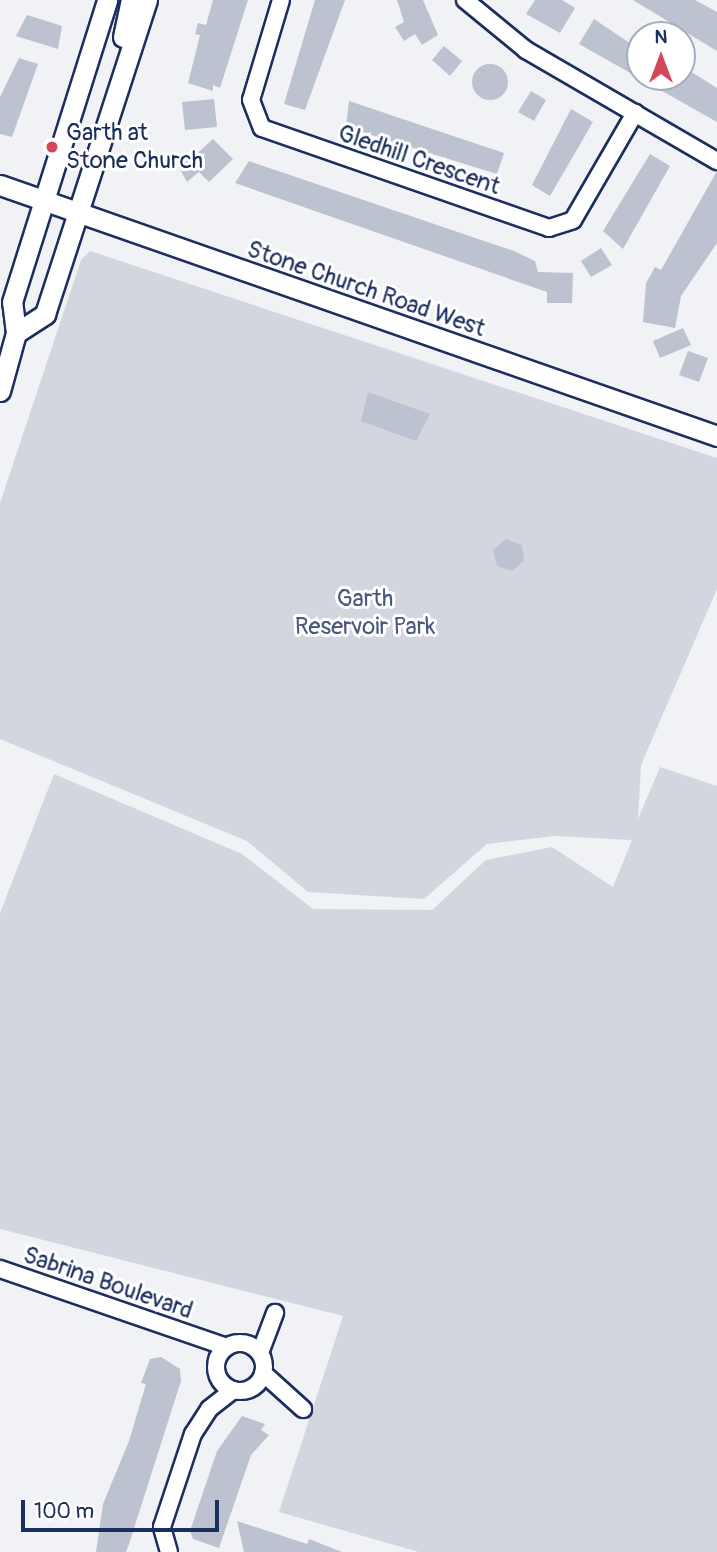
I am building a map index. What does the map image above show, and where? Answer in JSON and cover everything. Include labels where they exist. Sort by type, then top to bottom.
[{"type":"main road","points":[[0,390],[16,333],[12,302],[107,0]]},
{"type":"main road","points":[[110,118],[131,0]]},
{"type":"main road","points":[[16,333],[45,314],[147,0]]},
{"type":"main road","name":"Stone Church Road West","points":[[0,185],[79,216],[717,436]]},
{"type":"street","name":"Gledhill Crescent","points":[[281,0],[251,100],[262,128],[549,228],[573,220],[635,113]]},
{"type":"street","points":[[465,0],[526,50],[717,161]]},
{"type":"street","name":"Sabrina Boulevard","points":[[0,1269],[201,1341],[220,1362]]},
{"type":"street","points":[[259,1380],[260,1353],[265,1332],[275,1313]]},
{"type":"street","points":[[209,1409],[220,1362],[265,1332]]},
{"type":"street","points":[[246,1343],[260,1353]]},
{"type":"street","points":[[220,1362],[233,1390]]},
{"type":"street","points":[[169,1552],[162,1527],[193,1434],[209,1409],[233,1390],[259,1380]]},
{"type":"street","points":[[259,1380],[303,1409]]},
{"type":"green space","name":"Garth Reservoir Park","points":[[90,251],[717,458],[717,589],[641,765],[638,819],[660,767],[717,786],[717,1552],[419,1552],[279,1512],[343,1316],[0,1229],[0,913],[54,774],[242,854],[313,909],[432,910],[486,860],[552,847],[613,887],[632,840],[554,836],[487,844],[424,899],[308,892],[247,841],[0,739],[0,503],[81,260]]},
{"type":"building","points":[[213,0],[248,0],[220,88],[213,85],[213,91],[188,83],[200,35],[195,34],[198,23],[206,25]]},
{"type":"building","points":[[315,0],[345,0],[305,110],[284,104]]},
{"type":"building","points":[[397,0],[423,0],[438,35],[422,45],[415,34],[404,41],[395,27],[404,22]]},
{"type":"building","points":[[535,0],[562,0],[575,8],[560,33],[526,14]]},
{"type":"building","points":[[633,0],[695,0],[717,12],[717,51],[696,38],[696,21],[668,21]]},
{"type":"building","points":[[27,15],[62,26],[58,49],[16,36]]},
{"type":"building","points":[[594,19],[626,41],[626,71],[579,44]]},
{"type":"building","points":[[444,46],[462,61],[450,76],[432,60]]},
{"type":"building","points":[[19,58],[38,64],[12,137],[0,134],[0,97]]},
{"type":"building","points":[[490,64],[503,69],[508,82],[503,95],[490,100],[477,95],[472,82],[477,69]]},
{"type":"building","points":[[696,75],[717,88],[717,122],[662,91],[696,91]]},
{"type":"building","points":[[531,91],[546,100],[534,121],[518,112]]},
{"type":"building","points":[[214,99],[217,127],[185,130],[182,102]]},
{"type":"building","points":[[349,101],[504,153],[497,174],[346,127]]},
{"type":"building","points":[[571,109],[593,122],[550,196],[532,185]]},
{"type":"building","points":[[213,139],[233,159],[209,182],[199,172],[187,182],[176,162],[185,154],[190,160]]},
{"type":"building","points":[[650,154],[670,166],[623,249],[603,231]]},
{"type":"building","points":[[249,161],[514,251],[535,261],[538,272],[573,273],[572,303],[547,303],[547,292],[235,183]]},
{"type":"building","points":[[717,171],[717,243],[681,296],[675,328],[643,322],[646,283],[655,267],[661,270]]},
{"type":"building","points":[[601,248],[612,265],[591,277],[581,261]]},
{"type":"building","points":[[683,328],[691,345],[660,358],[653,341]]},
{"type":"building","points":[[688,351],[708,358],[699,382],[679,375]]},
{"type":"building","points":[[368,392],[430,414],[416,441],[361,421]]},
{"type":"building","points":[[506,539],[522,545],[524,561],[512,571],[497,566],[493,550]]},
{"type":"building","points":[[161,1357],[180,1369],[181,1381],[129,1544],[126,1552],[96,1552],[103,1504],[129,1441],[146,1384],[141,1383],[150,1359]]},
{"type":"building","points":[[242,1416],[265,1424],[261,1430],[269,1435],[251,1455],[219,1548],[193,1539],[190,1531],[217,1451]]},
{"type":"building","points":[[237,1521],[307,1544],[309,1539],[342,1552],[244,1552]]},
{"type":"place","name":"Garth at Stone Church","points":[[52,147]]}]
